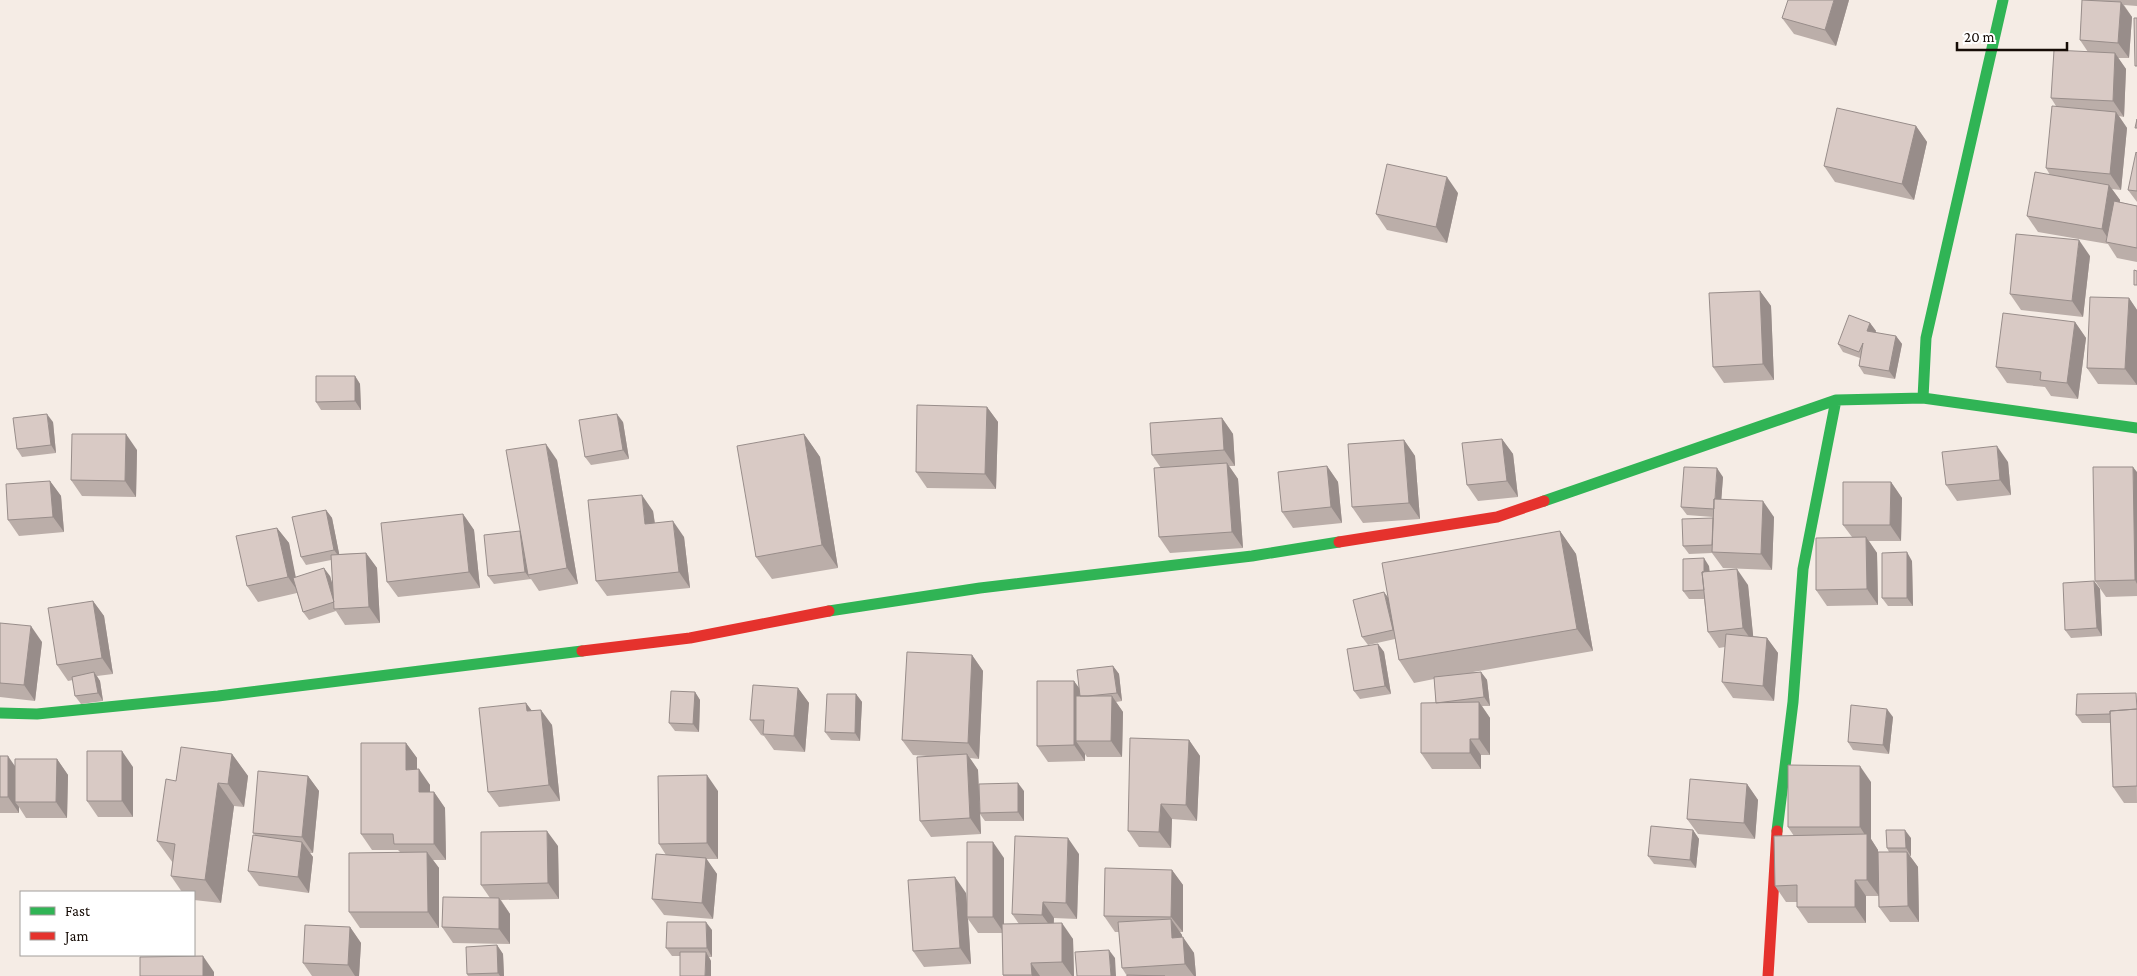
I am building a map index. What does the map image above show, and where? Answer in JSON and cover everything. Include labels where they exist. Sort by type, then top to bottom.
[{"type":"street","points":[[1923,398],[1926,338],[2003,0]]},
{"type":"street","points":[[0,713],[37,714],[218,696],[690,638],[822,612],[971,590],[1252,556],[1497,517],[1836,400],[1923,398],[2137,428]]},
{"type":"street","points":[[1768,976],[1774,854],[1793,702],[1803,569],[1836,400]]},
{"type":"building","points":[[1788,0],[1834,0],[1825,30],[1782,18]]},
{"type":"building","points":[[2082,0],[2121,2],[2118,43],[2080,40]]},
{"type":"building","points":[[2134,18],[2137,18],[2137,66],[2135,66]]},
{"type":"building","points":[[2054,50],[2115,53],[2113,101],[2051,98]]},
{"type":"building","points":[[2052,106],[2116,112],[2110,174],[2046,168]]},
{"type":"building","points":[[1837,108],[1916,126],[1902,184],[1824,166]]},
{"type":"building","points":[[2137,153],[2137,191],[2128,190]]},
{"type":"building","points":[[1387,164],[1447,177],[1436,227],[1376,214]]},
{"type":"building","points":[[2035,172],[2109,185],[2102,229],[2027,216]]},
{"type":"building","points":[[2114,201],[2137,206],[2137,248],[2106,242]]},
{"type":"building","points":[[2016,234],[2079,240],[2072,301],[2010,294]]},
{"type":"building","points":[[2134,270],[2137,271],[2137,285],[2134,285]]},
{"type":"building","points":[[1760,291],[1763,364],[1713,367],[1709,293]]},
{"type":"building","points":[[2090,297],[2129,298],[2125,369],[2087,368]]},
{"type":"building","points":[[2003,313],[2075,322],[2067,383],[2040,380],[2041,372],[1996,367]]},
{"type":"building","points":[[1849,315],[1870,323],[1867,331],[1896,336],[1889,371],[1859,366],[1863,343],[1859,352],[1838,344]]},
{"type":"building","points":[[316,376],[355,376],[355,401],[316,402]]},
{"type":"building","points":[[917,405],[987,407],[985,474],[916,472]]},
{"type":"building","points":[[47,414],[51,445],[17,449],[13,418]]},
{"type":"building","points":[[617,414],[623,450],[585,457],[579,420]]},
{"type":"building","points":[[1222,418],[1224,450],[1152,455],[1150,423]]},
{"type":"building","points":[[72,434],[126,434],[125,481],[71,480]]},
{"type":"building","points":[[804,434],[822,545],[756,557],[737,446]]},
{"type":"building","points":[[1502,439],[1507,481],[1467,485],[1462,443]]},
{"type":"building","points":[[1404,440],[1409,503],[1352,507],[1348,444]]},
{"type":"building","points":[[546,444],[567,568],[528,575],[506,450]]},
{"type":"building","points":[[1997,446],[2000,480],[1946,485],[1942,452]]},
{"type":"building","points":[[1227,463],[1232,532],[1159,537],[1154,468]]},
{"type":"building","points":[[1327,466],[1331,507],[1282,512],[1278,472]]},
{"type":"building","points":[[1684,467],[1717,468],[1714,509],[1681,507]]},
{"type":"building","points":[[2093,467],[2133,467],[2135,580],[2095,581]]},
{"type":"building","points":[[50,481],[53,517],[8,520],[6,484]]},
{"type":"building","points":[[1843,482],[1891,482],[1890,525],[1843,525]]},
{"type":"building","points":[[642,495],[645,524],[673,521],[679,572],[596,581],[588,500]]},
{"type":"building","points":[[1714,499],[1763,501],[1761,554],[1712,552]]},
{"type":"building","points":[[326,510],[334,550],[301,557],[292,517]]},
{"type":"building","points":[[463,514],[469,572],[387,582],[381,523]]},
{"type":"building","points":[[1713,518],[1712,545],[1683,546],[1682,519]]},
{"type":"building","points":[[277,528],[288,577],[247,586],[236,536]]},
{"type":"building","points":[[520,531],[525,572],[488,576],[484,535]]},
{"type":"building","points":[[1560,531],[1577,629],[1399,660],[1382,563]]},
{"type":"building","points":[[1866,537],[1867,589],[1816,590],[1816,538]]},
{"type":"building","points":[[1907,552],[1907,598],[1882,598],[1882,553]]},
{"type":"building","points":[[366,553],[369,607],[334,609],[331,555]]},
{"type":"building","points":[[1704,558],[1704,572],[1702,572],[1704,590],[1683,591],[1683,559]]},
{"type":"building","points":[[324,568],[334,602],[303,612],[293,578]]},
{"type":"building","points":[[1737,569],[1743,628],[1708,632],[1702,572]]},
{"type":"building","points":[[2094,581],[2097,628],[2065,630],[2063,583]]},
{"type":"building","points":[[1384,592],[1393,630],[1362,637],[1353,600]]},
{"type":"building","points":[[93,601],[102,658],[57,665],[48,608]]},
{"type":"building","points":[[0,623],[31,626],[24,685],[0,683]]},
{"type":"building","points":[[1726,634],[1767,638],[1763,686],[1722,682]]},
{"type":"building","points":[[1378,644],[1385,686],[1354,691],[1347,649]]},
{"type":"building","points":[[907,652],[972,655],[968,743],[902,740]]},
{"type":"building","points":[[1113,666],[1117,693],[1080,696],[1077,670]]},
{"type":"building","points":[[94,672],[98,693],[75,696],[72,677]]},
{"type":"building","points":[[1481,672],[1484,697],[1436,703],[1434,677]]},
{"type":"building","points":[[1037,681],[1074,681],[1074,745],[1037,746]]},
{"type":"building","points":[[753,685],[798,688],[794,736],[763,734],[764,720],[750,720]]},
{"type":"building","points":[[671,691],[695,692],[693,724],[669,723]]},
{"type":"building","points":[[2136,693],[2137,709],[2110,711],[2110,714],[2076,715],[2077,694]]},
{"type":"building","points":[[827,694],[856,694],[855,733],[825,732]]},
{"type":"building","points":[[1076,696],[1112,696],[1111,741],[1076,741]]},
{"type":"building","points":[[1479,702],[1479,739],[1470,739],[1470,753],[1421,753],[1421,703]]},
{"type":"building","points":[[526,703],[527,711],[541,710],[549,785],[488,792],[479,708]]},
{"type":"building","points":[[1851,705],[1887,709],[1883,745],[1848,742]]},
{"type":"building","points":[[2137,709],[2137,786],[2113,787],[2110,711]]},
{"type":"building","points":[[1130,738],[1189,740],[1186,805],[1161,804],[1159,832],[1128,831]]},
{"type":"building","points":[[361,743],[406,743],[406,770],[419,769],[419,792],[434,792],[434,844],[394,844],[393,834],[361,834]]},
{"type":"building","points":[[181,747],[232,754],[228,784],[218,783],[205,880],[171,876],[175,844],[157,841],[166,779],[176,781]]},
{"type":"building","points":[[87,751],[122,751],[122,801],[87,801]]},
{"type":"building","points":[[967,754],[970,818],[920,821],[917,757]]},
{"type":"building","points":[[0,756],[8,756],[8,797],[0,797]]},
{"type":"building","points":[[15,759],[57,759],[56,802],[15,802]]},
{"type":"building","points":[[1788,765],[1860,766],[1860,827],[1788,827]]},
{"type":"building","points":[[258,771],[308,776],[302,837],[253,833]]},
{"type":"building","points":[[707,775],[707,843],[659,844],[658,776]]},
{"type":"building","points":[[1690,779],[1747,784],[1744,823],[1687,819]]},
{"type":"building","points":[[1018,783],[1018,812],[980,813],[979,784]]},
{"type":"building","points":[[1651,826],[1693,830],[1690,860],[1648,856]]},
{"type":"building","points":[[1886,830],[1905,830],[1906,848],[1887,848]]},
{"type":"building","points":[[547,831],[548,883],[481,885],[481,832]]},
{"type":"building","points":[[1867,834],[1867,880],[1855,880],[1855,907],[1797,907],[1797,885],[1775,886],[1774,836]]},
{"type":"building","points":[[253,835],[302,842],[298,877],[248,871]]},
{"type":"building","points":[[1015,836],[1068,838],[1066,903],[1043,902],[1042,915],[1012,914]]},
{"type":"building","points":[[967,842],[993,842],[993,917],[967,917]]},
{"type":"building","points":[[427,852],[428,912],[349,912],[349,853]]},
{"type":"building","points":[[1878,852],[1907,852],[1908,906],[1879,907]]},
{"type":"building","points":[[656,854],[706,858],[702,903],[652,899]]},
{"type":"building","points":[[1105,868],[1172,870],[1171,917],[1104,916]]},
{"type":"building","points":[[955,877],[960,948],[913,951],[908,880]]},
{"type":"building","points":[[443,897],[499,898],[499,929],[442,927]]},
{"type":"building","points":[[1171,919],[1172,938],[1183,937],[1185,964],[1122,968],[1118,922]]},
{"type":"building","points":[[667,922],[706,922],[707,948],[666,948]]},
{"type":"building","points":[[1062,923],[1062,962],[1031,963],[1032,975],[1003,975],[1002,924]]},
{"type":"building","points":[[305,925],[350,927],[348,965],[303,963]]},
{"type":"building","points":[[497,945],[498,973],[467,974],[466,947]]},
{"type":"building","points":[[1109,950],[1111,976],[1077,976],[1075,952]]},
{"type":"building","points":[[680,952],[706,952],[705,976],[680,976]]},
{"type":"building","points":[[203,956],[203,976],[140,976],[140,957]]},
{"type":"building","points":[[1127,975],[1165,976],[1127,976]]},
{"type":"traffic: fast","points":[[1923,398],[1926,338],[2003,0]]},
{"type":"traffic: fast","points":[[1544,501],[1836,400],[1923,398],[2137,428]]},
{"type":"traffic: fast","points":[[1777,831],[1793,702],[1803,569],[1836,400]]},
{"type":"traffic: fast","points":[[829,611],[980,588],[1252,556],[1339,542]]},
{"type":"traffic: fast","points":[[0,713],[37,714],[218,696],[582,651]]},
{"type":"traffic: jam","points":[[1339,542],[1497,517],[1544,501]]},
{"type":"traffic: jam","points":[[582,651],[690,638],[829,611]]},
{"type":"traffic: jam","points":[[1768,976],[1777,831]]}]
